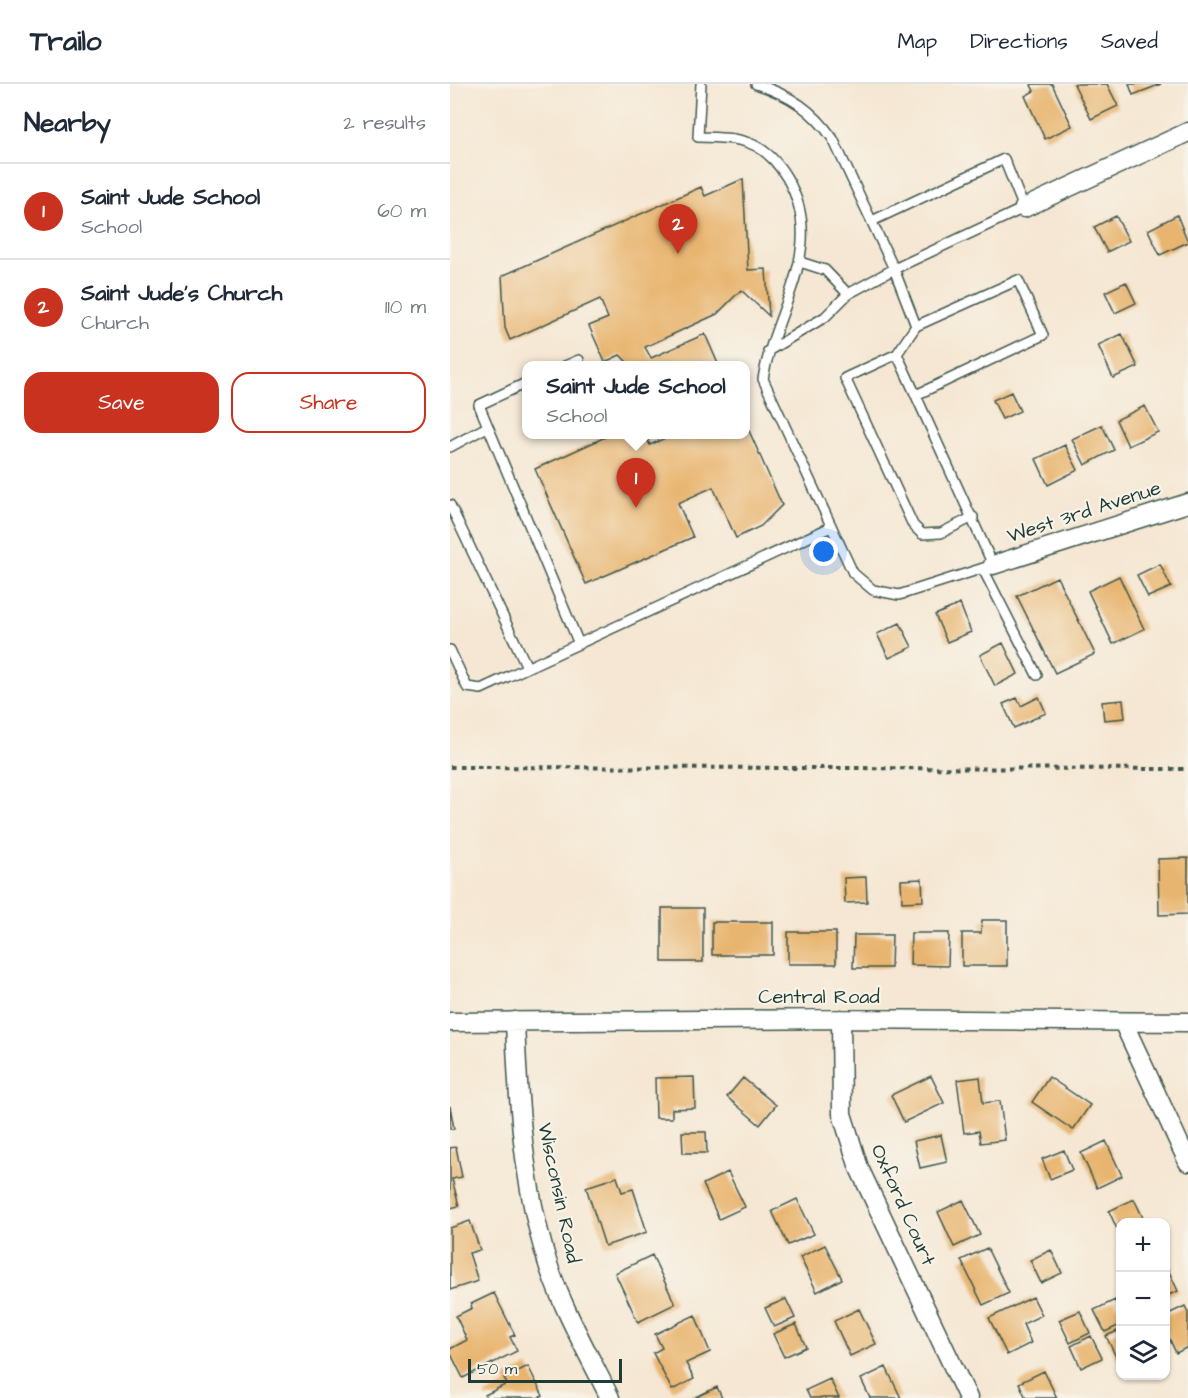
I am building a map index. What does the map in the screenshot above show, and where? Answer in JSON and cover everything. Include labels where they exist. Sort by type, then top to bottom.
[{"type":"street","points":[[1024,208],[1188,132]]},
{"type":"street","name":"West 3rd Avenue","points":[[988,567],[1188,503]]},
{"type":"street","name":"Central Road","points":[[450,1022],[841,1019],[1188,1022]]},
{"type":"street","name":"Oxford Court","points":[[841,1019],[843,1114],[859,1168],[968,1398]]},
{"type":"street","name":"Wisconsin Road","points":[[515,1022],[519,1108],[529,1179],[547,1262],[610,1398]]},
{"type":"street","points":[[1123,1023],[1188,1162]]},
{"type":"lane","points":[[701,84],[698,137],[752,142],[776,160],[795,193],[804,226],[800,262],[768,351],[763,379],[853,573],[873,590],[899,595],[988,567]]},
{"type":"lane","points":[[756,84],[780,92],[820,119],[833,139],[872,221],[916,326]]},
{"type":"lane","points":[[768,351],[825,317],[848,294],[894,269],[1024,208],[1004,159],[872,221]]},
{"type":"lane","points":[[800,262],[825,270],[848,294]]},
{"type":"lane","points":[[916,395],[1043,335],[1018,280],[916,326],[897,354],[845,378],[913,525],[921,534],[941,533],[973,517]]},
{"type":"lane","points":[[897,354],[973,517],[988,567],[1036,675]]},
{"type":"lane","points":[[522,385],[479,405],[579,644]]},
{"type":"lane","points":[[450,447],[487,427]]},
{"type":"lane","points":[[450,505],[526,667]]},
{"type":"lane","points":[[450,650],[467,687],[481,689],[831,527]]},
{"type":"path","points":[[450,767],[1188,769]]},
{"type":"building","points":[[1052,84],[1072,126],[1045,139],[1025,96],[1034,91],[1031,85]]},
{"type":"building","points":[[1074,84],[1107,84],[1118,106],[1091,119]]},
{"type":"building","points":[[1129,84],[1161,84],[1133,95]]},
{"type":"building","points":[[743,179],[748,270],[766,269],[769,316],[741,290],[717,314],[645,347],[651,358],[705,334],[717,361],[626,361],[620,355],[605,361],[589,326],[608,318],[600,299],[510,340],[505,328],[502,276],[701,187],[705,196]]},
{"type":"building","points":[[1177,215],[1188,242],[1160,255],[1148,230]]},
{"type":"building","points":[[1116,216],[1129,241],[1107,252],[1094,227]]},
{"type":"building","points":[[1126,282],[1136,303],[1115,313],[1105,292]]},
{"type":"building","points":[[1122,334],[1138,367],[1113,378],[1098,345]]},
{"type":"building","points":[[1011,392],[1020,411],[1002,419],[993,400]]},
{"type":"building","points":[[1145,406],[1158,432],[1128,446],[1116,420]]},
{"type":"building","points":[[1102,425],[1114,450],[1085,465],[1072,439]]},
{"type":"building","points":[[750,433],[782,505],[761,526],[736,538],[713,487],[678,503],[693,537],[586,584],[535,469],[601,439],[647,439],[650,445],[663,439],[750,439]]},
{"type":"building","points":[[1065,445],[1078,470],[1048,485],[1036,459]]},
{"type":"building","points":[[1160,564],[1171,587],[1148,597],[1137,575]]},
{"type":"building","points":[[1119,576],[1144,629],[1113,644],[1088,591]]},
{"type":"building","points":[[1057,577],[1095,654],[1055,673],[1017,596]]},
{"type":"building","points":[[960,604],[971,632],[947,642],[935,615]]},
{"type":"building","points":[[900,623],[912,647],[889,658],[877,634]]},
{"type":"building","points":[[1003,643],[1018,674],[995,686],[980,655]]},
{"type":"building","points":[[1039,697],[1046,713],[1014,728],[1003,704],[1017,698],[1021,706]]},
{"type":"building","points":[[1123,700],[1125,718],[1104,720],[1102,702]]},
{"type":"building","points":[[1188,858],[1188,914],[1159,915],[1158,859]]},
{"type":"building","points":[[866,877],[867,902],[845,903],[844,878]]},
{"type":"building","points":[[922,879],[923,901],[902,902],[901,880]]},
{"type":"building","points":[[662,908],[703,908],[703,962],[662,962]]},
{"type":"building","points":[[982,920],[1007,920],[1007,966],[962,966],[962,933],[981,933]]},
{"type":"building","points":[[712,922],[773,922],[773,955],[712,955]]},
{"type":"building","points":[[788,932],[836,932],[836,964],[788,964]]},
{"type":"building","points":[[911,933],[949,933],[948,966],[910,965]]},
{"type":"building","points":[[854,935],[892,935],[891,968],[853,968]]},
{"type":"building","points":[[931,1076],[944,1103],[904,1122],[891,1095]]},
{"type":"building","points":[[694,1077],[695,1108],[672,1109],[672,1118],[656,1118],[655,1078]]},
{"type":"building","points":[[980,1077],[983,1103],[1000,1101],[1005,1140],[981,1143],[979,1131],[964,1133],[957,1080]]},
{"type":"building","points":[[1049,1077],[1090,1105],[1073,1130],[1032,1102]]},
{"type":"building","points":[[743,1078],[776,1105],[760,1125],[727,1097]]},
{"type":"building","points":[[450,1106],[454,1129],[450,1129]]},
{"type":"building","points":[[682,1132],[706,1132],[707,1153],[683,1153]]},
{"type":"building","points":[[941,1135],[947,1162],[920,1168],[914,1141]]},
{"type":"building","points":[[1106,1141],[1122,1176],[1097,1188],[1081,1153]]},
{"type":"building","points":[[456,1147],[462,1177],[452,1179],[459,1206],[450,1208],[450,1148]]},
{"type":"building","points":[[1064,1150],[1072,1170],[1050,1179],[1042,1159]]},
{"type":"building","points":[[728,1172],[745,1207],[719,1219],[703,1184]]},
{"type":"building","points":[[617,1177],[622,1192],[633,1189],[647,1232],[605,1246],[586,1187]]},
{"type":"building","points":[[797,1199],[814,1234],[788,1245],[772,1211]]},
{"type":"building","points":[[1134,1199],[1143,1218],[1116,1218],[1116,1227],[1109,1211]]},
{"type":"building","points":[[963,1200],[980,1235],[954,1247],[938,1212]]},
{"type":"building","points":[[470,1221],[480,1250],[469,1253],[478,1281],[450,1290],[450,1228]]},
{"type":"building","points":[[825,1245],[842,1279],[817,1292],[800,1257]]},
{"type":"building","points":[[987,1248],[1009,1293],[983,1305],[961,1260]]},
{"type":"building","points":[[1051,1250],[1062,1273],[1041,1283],[1030,1260]]},
{"type":"building","points":[[652,1255],[675,1304],[638,1322],[615,1273]]},
{"type":"building","points":[[1170,1274],[1178,1291],[1170,1294]]},
{"type":"building","points":[[494,1293],[515,1335],[510,1337],[517,1351],[463,1378],[450,1352],[450,1349],[467,1340],[456,1316],[472,1308],[471,1304]]},
{"type":"building","points":[[1033,1297],[1042,1315],[1023,1324],[1031,1343],[1007,1355],[989,1318]]},
{"type":"building","points":[[786,1299],[795,1318],[774,1327],[765,1308]]},
{"type":"building","points":[[1115,1300],[1116,1327],[1105,1332],[1094,1310]]},
{"type":"building","points":[[1185,1306],[1188,1313],[1188,1347],[1176,1353],[1170,1340],[1170,1313]]},
{"type":"building","points":[[859,1309],[876,1344],[850,1356],[834,1321]]},
{"type":"building","points":[[1080,1311],[1090,1333],[1070,1343],[1059,1320]]},
{"type":"building","points":[[695,1315],[710,1352],[686,1363],[694,1379],[672,1390],[653,1353],[662,1348],[655,1334]]},
{"type":"building","points":[[796,1324],[806,1347],[784,1357],[773,1334]]},
{"type":"building","points":[[1116,1332],[1116,1357],[1106,1336]]},
{"type":"building","points":[[1091,1336],[1102,1358],[1081,1368],[1071,1346]]},
{"type":"building","points":[[528,1366],[543,1396],[538,1398],[486,1398],[485,1395],[507,1384],[504,1378]]},
{"type":"building","points":[[886,1367],[901,1398],[870,1398],[861,1379]]},
{"type":"building","points":[[1044,1371],[1057,1398],[1026,1398],[1019,1383]]},
{"type":"building","points":[[830,1379],[839,1398],[810,1398],[806,1390]]},
{"type":"building","points":[[717,1387],[722,1398],[694,1398]]},
{"type":"place","name":"Saint Jude's Church","points":[[678,254]]},
{"type":"place","name":"Saint Jude School","points":[[636,508]]}]
